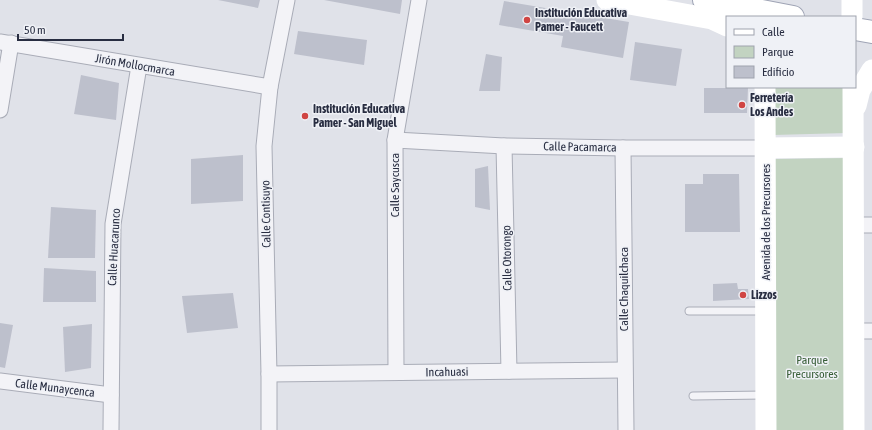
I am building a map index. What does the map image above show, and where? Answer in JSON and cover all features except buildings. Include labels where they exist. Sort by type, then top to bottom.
[{"type":"main road","points":[[607,0],[712,19],[726,26]]},
{"type":"main road","points":[[704,0],[764,9],[789,16]]},
{"type":"main road","points":[[852,0],[852,16]]},
{"type":"main road","points":[[856,29],[872,32]]},
{"type":"main road","points":[[854,430],[863,331],[863,225],[854,147],[853,123],[860,90],[872,70]]},
{"type":"main road","name":"Avenida de los Precursores","points":[[765,88],[766,430]]},
{"type":"main road","points":[[766,148],[854,147]]},
{"type":"street","name":"Calle Contisuyo","points":[[269,430],[264,146],[270,88],[287,0]]},
{"type":"street","name":"Calle Saycusca","points":[[396,372],[394,140],[419,0]]},
{"type":"street","name":"Jirón Mollocmarca","points":[[6,43],[270,88]]},
{"type":"street","points":[[0,110],[6,43]]},
{"type":"street","name":"Calle Huacarunco","points":[[111,430],[113,224],[139,66]]},
{"type":"street","name":"Calle Pacamarca","points":[[394,140],[504,146],[766,148]]},
{"type":"street","name":"Calle Otorongo","points":[[504,146],[509,371]]},
{"type":"street","name":"Calle Chaquilchaca","points":[[623,148],[624,370],[626,430]]},
{"type":"street","name":"Incahuasi","points":[[269,374],[624,370]]},
{"type":"street","name":"Calle Munaycenca","points":[[0,381],[111,395]]},
{"type":"lane","points":[[689,311],[766,310]]},
{"type":"lane","points":[[693,396],[766,395]]},
{"type":"green space","points":[[773,88],[846,88],[847,133],[773,135]]},
{"type":"green space","name":"Parque Precursores","points":[[847,158],[849,430],[776,430],[774,159]]},
{"type":"place","name":"Institución Educativa Pamer - Faucett","points":[[527,20]]},
{"type":"place","name":"Ferretería Los Andes","points":[[742,105]]},
{"type":"place","name":"Institución Educativa Pamer - San Miguel","points":[[305,116]]},
{"type":"place","name":"Lizzos","points":[[743,295]]}]
